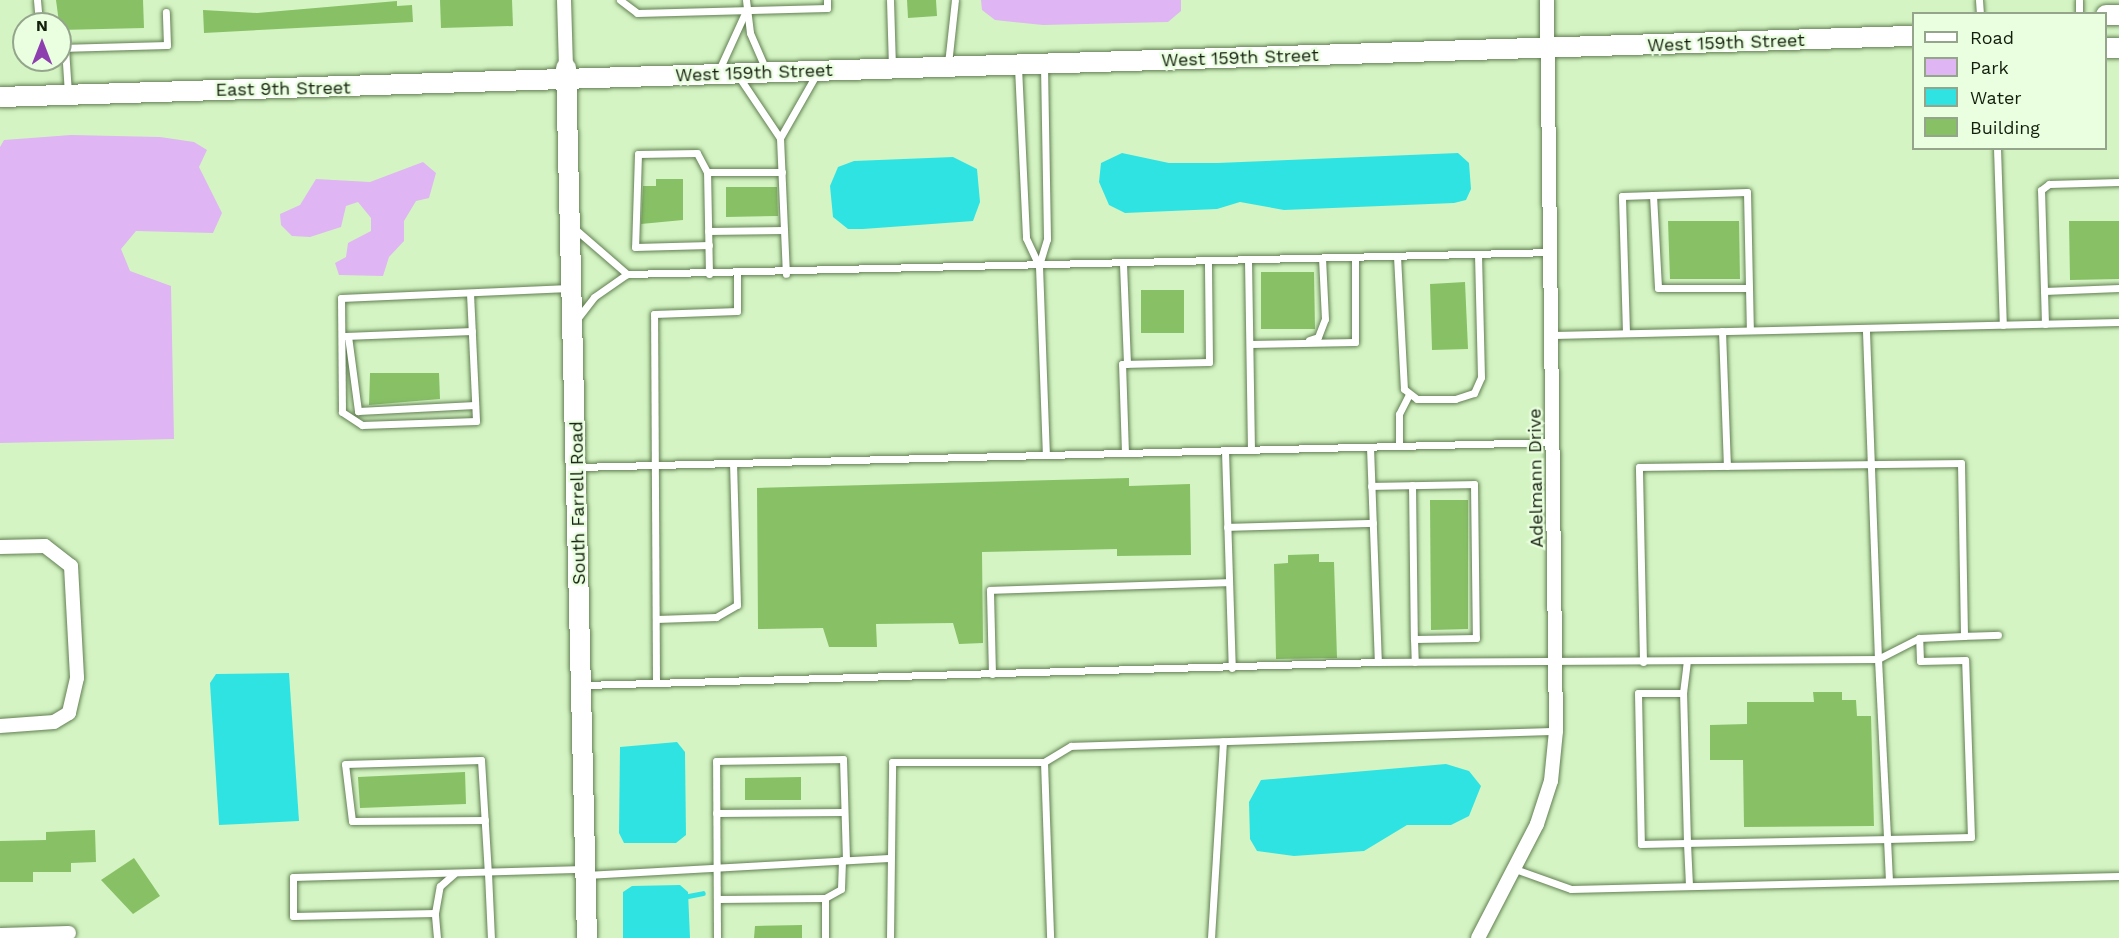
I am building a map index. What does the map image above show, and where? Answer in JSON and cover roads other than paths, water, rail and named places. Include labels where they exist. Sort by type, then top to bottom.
[{"type":"main road","name":"West 159th Street","points":[[566,74],[727,73],[948,67],[1912,36]]},
{"type":"main road","name":"East 9th Street","points":[[0,97],[566,74]]},
{"type":"main road","name":"South Farrell Road","points":[[566,74],[576,321],[576,467],[587,938]]},
{"type":"street","points":[[564,0],[566,74]]},
{"type":"street","name":"Adelmann Drive","points":[[1478,938],[1515,869],[1551,781],[1556,731],[1552,252],[1546,0]]},
{"type":"street","points":[[0,547],[45,546],[71,566],[77,678],[69,713],[54,722],[0,726]]},
{"type":"street","points":[[0,935],[69,933]]},
{"type":"lane","points":[[620,0],[637,13],[827,8],[827,0]]},
{"type":"lane","points":[[746,0],[746,10],[727,73],[780,138],[786,274]]},
{"type":"lane","points":[[890,0],[892,68]]},
{"type":"lane","points":[[948,67],[956,0]]},
{"type":"lane","points":[[746,10],[767,72]]},
{"type":"lane","points":[[72,48],[167,45],[166,12]]},
{"type":"lane","points":[[1044,64],[1047,239],[1039,266],[1046,455]]},
{"type":"lane","points":[[1018,65],[1026,238],[1039,266]]},
{"type":"lane","points":[[780,138],[820,70]]},
{"type":"lane","points":[[65,72],[68,95]]},
{"type":"lane","points":[[1997,150],[2003,325]]},
{"type":"lane","points":[[709,245],[635,247],[638,154],[697,153],[707,172],[709,245],[709,274]]},
{"type":"lane","points":[[707,172],[783,172]]},
{"type":"lane","points":[[2045,324],[2041,190],[2049,183],[2119,182]]},
{"type":"lane","points":[[1626,333],[1622,196],[1747,192],[1750,330]]},
{"type":"lane","points":[[1653,195],[1658,288],[1749,288]]},
{"type":"lane","points":[[573,227],[627,274]]},
{"type":"lane","points":[[708,231],[784,230]]},
{"type":"lane","points":[[576,321],[594,297],[627,274],[786,274],[1552,252]]},
{"type":"lane","points":[[1409,394],[1455,399],[1474,393],[1478,386],[1478,254]]},
{"type":"lane","points":[[1397,256],[1401,379],[1409,394]]},
{"type":"lane","points":[[1250,344],[1355,342],[1355,257]]},
{"type":"lane","points":[[1298,343],[1322,332],[1322,258]]},
{"type":"lane","points":[[1248,260],[1251,450]]},
{"type":"lane","points":[[1125,453],[1122,364],[1209,362],[1208,261]]},
{"type":"lane","points":[[1123,264],[1126,364]]},
{"type":"lane","points":[[656,683],[654,314],[737,311],[736,274]]},
{"type":"lane","points":[[475,405],[358,411],[352,397],[341,298],[574,288]]},
{"type":"lane","points":[[2044,291],[2119,288]]},
{"type":"lane","points":[[344,336],[342,412],[362,425],[476,421],[470,292]]},
{"type":"lane","points":[[1553,335],[2119,322]]},
{"type":"lane","points":[[1866,328],[1889,880]]},
{"type":"lane","points":[[344,336],[472,331]]},
{"type":"lane","points":[[1722,331],[1727,466]]},
{"type":"lane","points":[[1399,446],[1399,414],[1409,394]]},
{"type":"lane","points":[[576,467],[1554,442]]},
{"type":"lane","points":[[1370,447],[1378,662]]},
{"type":"lane","points":[[1225,451],[1232,668]]},
{"type":"lane","points":[[656,620],[716,617],[737,605],[733,463]]},
{"type":"lane","points":[[1643,662],[1640,467],[1961,464],[1964,636]]},
{"type":"lane","points":[[1371,486],[1474,484],[1476,638],[1414,639]]},
{"type":"lane","points":[[1412,485],[1414,662]]},
{"type":"lane","points":[[1227,526],[1372,523]]},
{"type":"lane","points":[[992,674],[990,590],[1229,582]]},
{"type":"lane","points":[[582,685],[1378,662],[1687,662],[1878,659],[1919,638],[1998,635]]},
{"type":"lane","points":[[1683,693],[1638,693],[1641,844],[1971,837],[1965,660],[1920,662],[1919,638]]},
{"type":"lane","points":[[1687,662],[1683,693],[1689,886]]},
{"type":"lane","points":[[890,938],[889,858],[892,762],[1044,762],[1071,746],[1556,731]]},
{"type":"lane","points":[[1211,938],[1223,741]]},
{"type":"lane","points":[[485,820],[352,821],[345,764],[475,756],[481,760],[485,820],[488,873],[491,938]]},
{"type":"lane","points":[[717,899],[825,898],[841,890],[844,860],[843,759],[716,761],[717,938]]},
{"type":"lane","points":[[1044,762],[1050,938]]},
{"type":"lane","points":[[716,813],[844,812]]},
{"type":"lane","points":[[435,913],[293,916],[293,877],[586,872],[889,858]]},
{"type":"lane","points":[[1515,869],[1571,889],[2119,876]]},
{"type":"lane","points":[[437,938],[435,913],[440,886],[454,874]]},
{"type":"lane","points":[[825,898],[825,938]]},
{"type":"water","points":[[1122,153],[1169,163],[1217,163],[1458,153],[1469,163],[1471,189],[1466,200],[1454,203],[1284,210],[1240,202],[1217,209],[1125,213],[1109,205],[1099,182],[1101,163]]},
{"type":"water","points":[[953,157],[977,169],[980,202],[973,221],[848,229],[833,217],[830,186],[838,167],[854,161]]},
{"type":"water","points":[[289,673],[299,821],[219,825],[210,683],[216,674]]},
{"type":"water","points":[[677,742],[685,752],[686,835],[676,843],[624,843],[619,833],[620,747]]},
{"type":"water","points":[[1446,764],[1469,771],[1481,786],[1469,816],[1451,825],[1407,825],[1364,851],[1294,856],[1257,851],[1250,839],[1249,802],[1261,780]]},
{"type":"water","points":[[680,885],[688,892],[690,938],[623,938],[623,892],[632,886]]},
{"type":"waterway","points":[[683,897],[703,893]]}]
